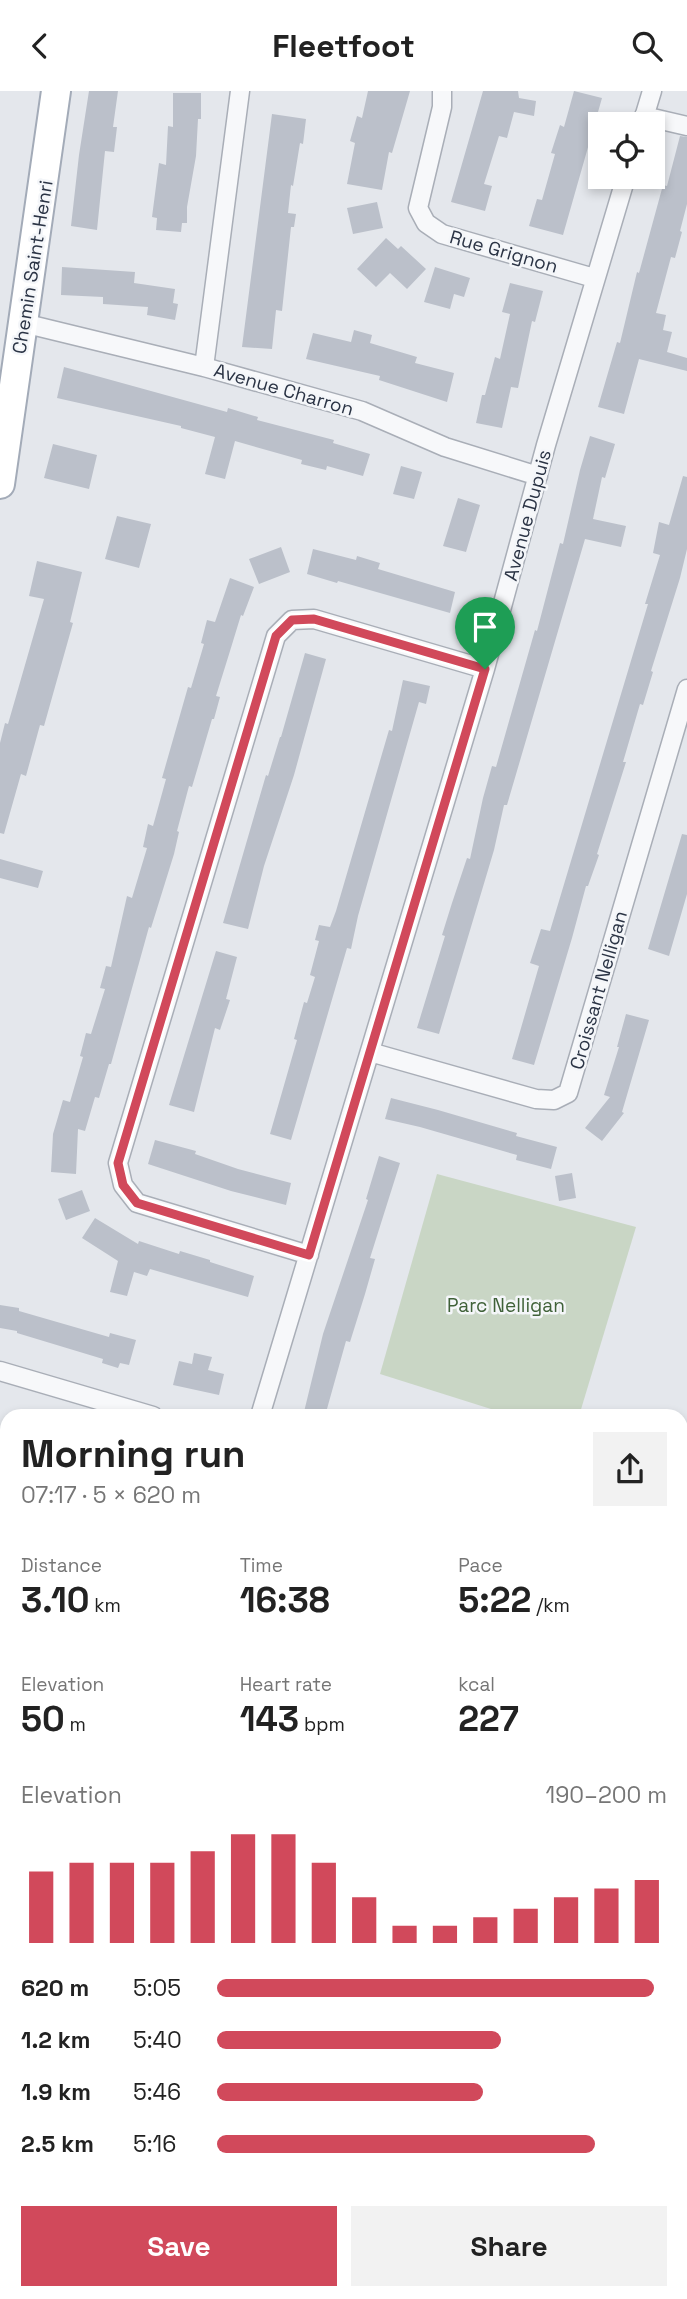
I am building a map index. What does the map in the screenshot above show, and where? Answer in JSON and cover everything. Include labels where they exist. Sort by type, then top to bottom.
[{"type":"main road","name":"Chemin Saint-Henri","points":[[0,484],[56,91]]},
{"type":"street","points":[[204,367],[240,91]]},
{"type":"street","name":"Rue Grignon","points":[[442,91],[442,107],[418,208],[426,222],[442,234],[594,278]]},
{"type":"street","points":[[645,112],[652,91]]},
{"type":"street","points":[[665,123],[687,126]]},
{"type":"street","name":"Avenue Dupuis","points":[[262,1409],[485,669],[594,278],[622,189]]},
{"type":"street","name":"Avenue Charron","points":[[23,323],[204,367],[362,411],[445,447],[538,476]]},
{"type":"street","points":[[309,1255],[137,1203],[123,1185],[118,1163],[276,636],[292,620],[314,619],[485,669]]},
{"type":"street","name":"Croissant Nelligan","points":[[370,1052],[536,1100],[554,1100],[568,1093],[687,689]]},
{"type":"street","points":[[0,1371],[129,1409]]},
{"type":"green space","name":"Parc Nelligan","points":[[437,1174],[636,1227],[581,1409],[491,1409],[380,1374]]},
{"type":"building","points":[[89,91],[118,91],[113,127],[117,127],[114,152],[105,151],[97,230],[71,226]]},
{"type":"building","points":[[368,91],[410,91],[392,153],[389,152],[382,190],[347,184],[355,143],[350,141],[357,116],[362,118]]},
{"type":"building","points":[[483,91],[518,91],[519,98],[536,101],[534,116],[514,112],[507,138],[499,136],[484,184],[492,186],[485,211],[451,202]]},
{"type":"building","points":[[574,91],[602,98],[598,112],[588,112],[588,147],[563,235],[529,226],[537,199],[542,200],[555,154],[551,153],[560,125],[564,127]]},
{"type":"building","points":[[173,93],[201,93],[201,119],[198,119],[187,223],[182,223],[181,232],[156,230],[157,218],[152,217],[159,163],[166,165],[168,126],[173,127]]},
{"type":"building","points":[[272,114],[306,119],[303,144],[300,143],[293,186],[291,185],[288,213],[296,214],[294,227],[291,227],[282,311],[276,310],[272,349],[242,347]]},
{"type":"building","points":[[680,136],[687,137],[687,204],[675,258],[671,257],[656,313],[666,315],[663,330],[672,332],[667,352],[687,358],[687,371],[639,359],[624,414],[598,407],[617,342],[620,343],[637,272],[639,273],[662,189],[667,186]]},
{"type":"building","points":[[377,202],[383,228],[353,234],[347,208]]},
{"type":"building","points":[[386,238],[398,249],[401,246],[426,269],[407,289],[390,273],[376,287],[357,269]]},
{"type":"building","points":[[62,267],[135,272],[134,283],[175,289],[173,303],[178,304],[175,320],[147,315],[148,307],[103,304],[103,297],[61,295]]},
{"type":"building","points":[[435,267],[470,278],[464,297],[454,294],[450,309],[424,302]]},
{"type":"building","points":[[510,283],[543,291],[535,322],[532,321],[518,388],[511,387],[502,428],[476,423],[495,357],[500,359],[510,314],[502,312]]},
{"type":"building","points":[[354,330],[372,335],[370,343],[417,357],[415,363],[454,373],[447,402],[379,380],[380,376],[306,359],[313,333],[351,342]]},
{"type":"building","points":[[64,367],[227,412],[228,408],[258,417],[257,420],[334,440],[333,443],[370,454],[363,476],[327,466],[326,470],[301,464],[302,460],[235,441],[225,479],[205,474],[215,437],[181,426],[57,398]]},
{"type":"building","points":[[590,436],[615,444],[605,478],[602,477],[593,519],[626,526],[621,547],[585,539],[507,805],[504,805],[494,850],[439,1034],[417,1028],[445,936],[442,935],[452,903],[467,858],[470,859],[492,766],[496,767],[560,543],[563,544]]},
{"type":"building","points":[[53,444],[97,455],[89,489],[44,478]]},
{"type":"building","points":[[401,466],[422,472],[414,499],[393,494]]},
{"type":"building","points":[[683,476],[687,477],[687,549],[651,671],[653,672],[643,705],[640,704],[623,762],[626,762],[597,854],[599,855],[586,886],[534,1065],[512,1059],[539,966],[530,963],[541,929],[550,931],[648,604],[645,604],[660,555],[653,553],[659,522],[669,525]]},
{"type":"building","points":[[458,498],[480,505],[466,552],[443,546]]},
{"type":"building","points":[[117,516],[151,524],[139,568],[105,559]]},
{"type":"building","points":[[281,547],[290,572],[259,584],[249,559]]},
{"type":"building","points":[[313,549],[356,560],[357,556],[380,563],[378,569],[455,592],[450,613],[307,574]]},
{"type":"building","points":[[37,561],[82,572],[70,622],[73,623],[44,726],[40,725],[26,776],[21,774],[4,834],[0,833],[0,743],[44,599],[29,596]]},
{"type":"building","points":[[230,578],[254,587],[243,616],[241,615],[216,696],[220,697],[214,719],[192,787],[189,786],[174,854],[151,928],[149,927],[111,1064],[99,1098],[95,1097],[85,1131],[78,1129],[76,1174],[51,1172],[53,1134],[63,1100],[70,1102],[83,1057],[80,1056],[86,1033],[91,1034],[105,989],[100,988],[106,966],[111,967],[127,896],[132,898],[147,848],[143,847],[148,824],[153,826],[166,779],[162,778],[188,687],[191,688],[204,644],[201,643],[207,620],[215,622]]},
{"type":"building","points":[[305,653],[326,659],[294,775],[264,866],[248,929],[223,923],[266,775],[268,776],[281,737]]},
{"type":"building","points":[[403,680],[430,686],[426,704],[419,702],[351,949],[347,948],[291,1140],[270,1134],[297,1040],[294,1039],[304,1002],[307,1003],[315,977],[310,975],[319,941],[315,940],[319,925],[330,927],[336,911],[389,730],[392,731]]},
{"type":"building","points":[[682,834],[687,835],[687,894],[669,956],[648,949]]},
{"type":"building","points":[[0,859],[43,871],[38,888],[0,878]]},
{"type":"building","points":[[216,951],[237,957],[226,999],[230,1000],[220,1030],[215,1028],[194,1112],[169,1105]]},
{"type":"building","points":[[626,1014],[649,1020],[622,1112],[624,1113],[602,1141],[585,1128],[610,1097],[604,1095]]},
{"type":"building","points":[[391,1098],[517,1133],[516,1136],[557,1147],[551,1169],[516,1160],[517,1155],[385,1119]]},
{"type":"building","points":[[155,1140],[196,1151],[195,1154],[238,1169],[291,1183],[286,1205],[231,1191],[148,1164]]},
{"type":"building","points":[[379,1156],[400,1163],[370,1258],[375,1259],[365,1294],[350,1342],[346,1341],[327,1409],[305,1409],[323,1334],[368,1200],[366,1199]]},
{"type":"building","points":[[572,1173],[576,1198],[559,1201],[555,1176]]},
{"type":"building","points":[[82,1190],[90,1211],[66,1220],[58,1199]]},
{"type":"building","points":[[95,1218],[138,1244],[139,1241],[179,1254],[180,1251],[254,1276],[248,1297],[150,1269],[147,1276],[134,1272],[127,1296],[110,1292],[118,1261],[82,1238]]},
{"type":"building","points":[[0,1305],[19,1308],[19,1311],[109,1337],[110,1333],[136,1340],[129,1365],[120,1363],[118,1368],[102,1363],[103,1359],[0,1328]]},
{"type":"building","points":[[194,1353],[212,1357],[208,1370],[224,1374],[219,1395],[173,1385],[179,1361],[192,1364]]},
{"type":"route","points":[[314,619],[485,669],[309,1255],[137,1203],[123,1185],[118,1163],[276,636],[292,620],[314,619]]}]
